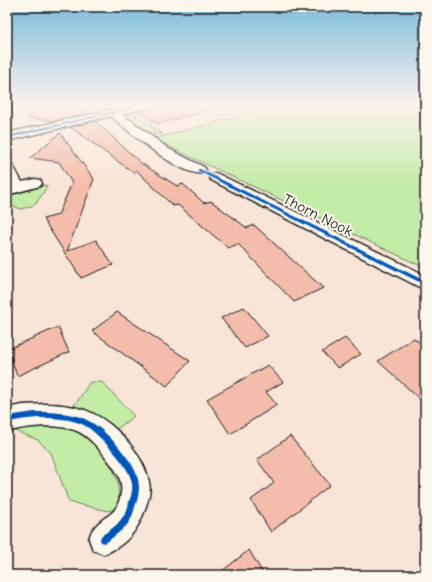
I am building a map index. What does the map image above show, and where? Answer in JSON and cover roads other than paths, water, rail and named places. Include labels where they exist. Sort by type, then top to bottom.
[{"type":"street","points":[[7,137],[29,132]]},
{"type":"street","points":[[137,132],[170,157],[199,170]]},
{"type":"street","points":[[7,167],[12,189],[35,183]]},
{"type":"street","name":"Thorn Nook","points":[[216,177],[425,282]]},
{"type":"street","points":[[7,420],[33,415],[56,416],[83,421],[104,437],[123,459],[135,480],[134,500],[126,520],[104,539]]}]
